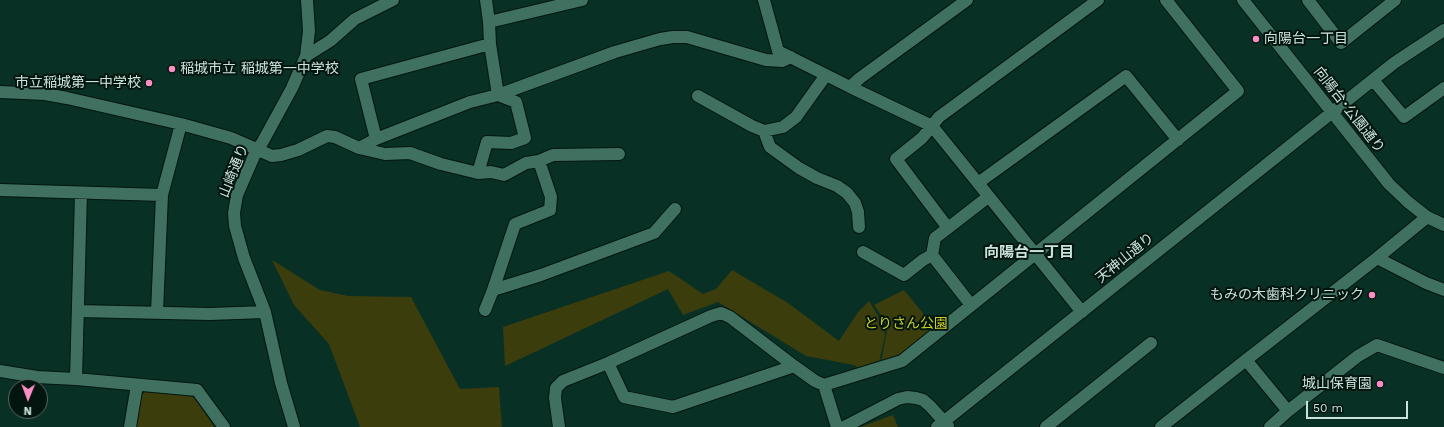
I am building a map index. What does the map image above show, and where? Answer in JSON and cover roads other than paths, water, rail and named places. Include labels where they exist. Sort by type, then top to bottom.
[{"type":"street","name":"山崎通り","points":[[294,427],[281,383],[265,312],[244,258],[235,226],[234,213],[237,194],[257,149],[262,143],[292,88],[306,56],[309,31],[307,0]]},
{"type":"street","points":[[306,56],[330,41],[355,19],[393,0]]},
{"type":"street","points":[[486,0],[490,44],[498,95]]},
{"type":"street","points":[[489,22],[582,0]]},
{"type":"street","points":[[764,0],[778,51],[932,126],[988,197],[1036,253],[1082,312]]},
{"type":"street","points":[[850,87],[860,78],[967,0]]},
{"type":"street","points":[[948,228],[896,160],[922,138],[939,117],[1098,0]]},
{"type":"street","points":[[558,427],[556,388],[563,381],[608,363],[711,316],[721,313],[730,317],[815,381],[824,385],[902,361],[1238,91],[1166,0]]},
{"type":"street","name":"向陽台･公園通り","points":[[1243,0],[1388,184],[1427,217],[1444,225]]},
{"type":"street","points":[[1308,0],[1341,42],[1395,0]]},
{"type":"street","name":"天神山通り","points":[[943,425],[1332,112],[1412,51],[1444,30]]},
{"type":"street","points":[[359,148],[376,139],[470,102],[498,95],[615,52],[660,39],[673,37],[687,38],[766,60],[782,61],[791,57]]},
{"type":"street","points":[[376,139],[361,79],[490,44]]},
{"type":"street","points":[[698,96],[752,126],[764,130],[783,127],[796,117],[826,75]]},
{"type":"street","points":[[978,183],[1126,76],[1178,140]]},
{"type":"street","points":[[1373,80],[1404,117],[1444,88]]},
{"type":"street","points":[[0,92],[45,94],[182,124],[231,138],[272,156],[298,150],[328,136],[335,137],[359,148],[386,154],[410,153],[441,164],[478,173],[491,172],[504,175],[526,163],[539,161],[553,155],[619,154]]},
{"type":"street","points":[[478,173],[488,142],[511,143],[525,138],[516,102],[498,95]]},
{"type":"street","points":[[157,312],[162,195],[182,124]]},
{"type":"street","points":[[764,130],[770,147],[811,175],[847,192],[855,204],[858,212],[859,227]]},
{"type":"street","points":[[485,310],[515,224],[550,210],[551,197],[539,161]]},
{"type":"street","points":[[0,190],[162,195]]},
{"type":"street","points":[[76,378],[81,193]]},
{"type":"street","points":[[972,305],[932,255],[935,238],[988,197]]},
{"type":"street","points":[[493,290],[541,275],[654,233],[675,209]]},
{"type":"street","points":[[1161,427],[1427,217]]},
{"type":"street","points":[[863,252],[904,275],[932,255]]},
{"type":"street","points":[[1377,258],[1419,280],[1444,290]]},
{"type":"street","points":[[78,311],[210,314],[265,312]]},
{"type":"street","points":[[1046,427],[1151,343]]},
{"type":"street","points":[[1270,427],[1358,356],[1377,345],[1444,368]]},
{"type":"street","points":[[1246,360],[1288,412]]},
{"type":"street","points":[[608,363],[624,397],[673,407],[794,366]]},
{"type":"street","points":[[0,372],[37,377],[76,378],[197,390],[224,427]]},
{"type":"street","points":[[130,427],[137,385]]},
{"type":"street","points":[[824,385],[837,427]]},
{"type":"street","points":[[844,427],[898,399],[907,397],[923,400],[930,406],[943,425]]},
{"type":"place","name":"向陽台一丁目","points":[[1256,39]]},
{"type":"place","name":"稲城市立 稲城第一中学校","points":[[172,69]]},
{"type":"place","name":"市立稲城第一中学校","points":[[149,83]]},
{"type":"place","name":"もみの木歯科クリニック","points":[[1372,295]]},
{"type":"place","name":"城山保育園","points":[[1380,384]]},
{"type":"district","name":"向陽台一丁目","points":[[1029,253]]},
{"type":"park label","name":"とりさん公園","points":[[906,324]]}]
